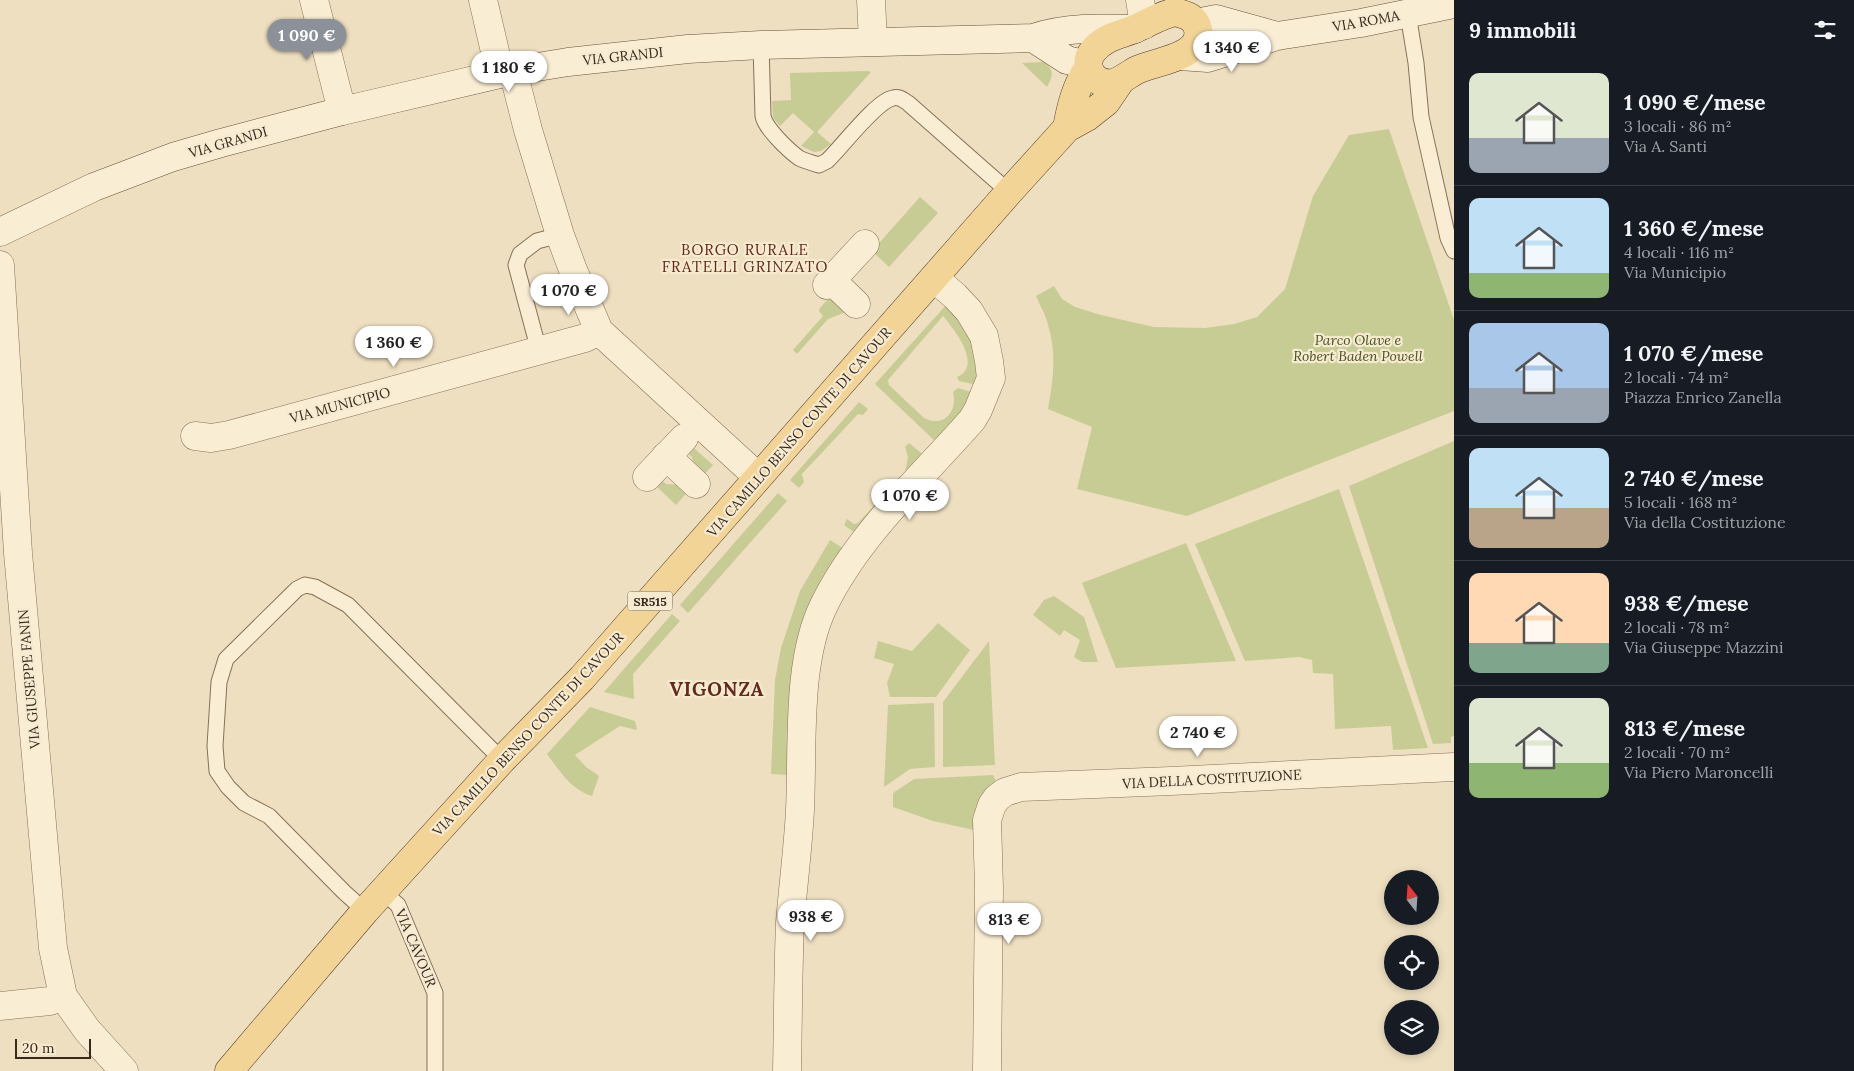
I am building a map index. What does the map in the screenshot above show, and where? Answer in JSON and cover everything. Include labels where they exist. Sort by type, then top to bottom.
[{"type":"main road","points":[[1175,12],[1190,17],[1199,15],[1195,45],[1180,56],[1142,68],[1113,83],[1097,79],[1091,73],[1088,67],[1088,60],[1094,51],[1106,40],[1150,14],[1175,12]]},
{"type":"main road","points":[[1067,128],[1078,84],[1088,67]]},
{"type":"main road","name":"SR515","points":[[1067,128],[1087,118],[1106,102],[1121,80]]},
{"type":"main road","name":"VIA CAMILLO BENSO CONTE DI CAVOUR","points":[[229,1071],[374,902],[502,760],[582,678],[1067,128]]},
{"type":"street","points":[[314,0],[342,111]]},
{"type":"street","points":[[483,0],[506,72],[528,130],[572,270],[599,331],[758,477]]},
{"type":"street","points":[[871,0],[873,42]]},
{"type":"street","name":"VIA ROMA","points":[[1180,56],[1208,58],[1277,36],[1362,23],[1454,4]]},
{"type":"street","name":"VIA GRANDI","points":[[0,232],[94,186],[221,143],[342,111],[506,72],[623,55],[761,45],[1033,38],[1051,32],[1079,29],[1150,14]]},
{"type":"street","name":"VIA ROMA","points":[[1199,15],[1277,36]]},
{"type":"street","points":[[1033,38],[1067,60],[1088,67]]},
{"type":"street","points":[[856,304],[829,283],[865,244]]},
{"type":"street","name":"VIA GIUSEPPE FANIN","points":[[0,265],[18,553],[53,948],[63,996],[87,1030],[124,1071]]},
{"type":"street","points":[[787,1071],[790,924],[800,812],[806,669],[814,633],[823,607],[838,577],[867,538],[972,420],[978,410],[990,378],[984,336],[978,324],[955,296],[934,278]]},
{"type":"street","name":"VIA MUNICIPIO","points":[[195,436],[211,438],[228,436],[585,338],[599,331]]},
{"type":"street","points":[[647,477],[675,447],[696,484]]},
{"type":"street","name":"VIA DELLA COSTITUZIONE","points":[[987,1071],[989,888],[987,820],[992,804],[1005,792],[1021,787],[1454,767]]},
{"type":"street","points":[[0,1006],[50,1001],[63,996]]},
{"type":"lane","points":[[1408,14],[1416,63],[1421,117],[1448,238],[1454,251]]},
{"type":"lane","points":[[761,45],[762,116],[764,123],[799,158],[819,164],[827,161],[878,106],[894,97],[902,98],[1009,192]]},
{"type":"lane","points":[[539,351],[516,265],[520,254],[537,241],[560,235]]},
{"type":"lane","name":"VIA CAVOUR","points":[[434,1071],[435,993],[398,904],[374,902],[344,892],[270,816],[244,803],[228,787],[217,771],[215,746],[219,682],[226,659],[296,590],[305,585],[315,587],[348,605],[502,760]]},
{"type":"green space","points":[[1043,62],[1050,67],[1052,73],[1047,87],[1022,63]]},
{"type":"green space","points":[[871,72],[817,132],[831,144],[821,151],[814,152],[801,146],[814,132],[793,113],[780,126],[773,118],[772,101],[791,100],[790,73]]},
{"type":"green space","name":"Parco Olave e Robert Baden Powell","points":[[1389,129],[1454,320],[1454,411],[1187,516],[1077,489],[1092,427],[1048,409],[1053,378],[1051,336],[1047,321],[1036,296],[1054,286],[1062,299],[1075,307],[1154,327],[1205,328],[1234,324],[1257,317],[1285,289],[1313,196],[1349,135]]},
{"type":"green space","points":[[920,197],[938,213],[889,267],[872,251]]},
{"type":"green space","points":[[836,290],[851,310],[828,319],[797,354],[793,350],[823,316],[819,311],[820,308]]},
{"type":"green space","points":[[947,304],[974,341],[979,363],[977,385],[959,381],[957,377],[964,372],[967,365],[967,357],[960,339],[943,316],[888,380],[889,385],[924,418],[931,421],[943,419],[951,412],[954,399],[953,392],[958,388],[975,393],[971,402],[937,443],[875,384]]},
{"type":"green space","points":[[859,402],[868,409],[863,415],[858,414],[802,474],[804,482],[799,488],[790,480]]},
{"type":"green space","points":[[1454,441],[1454,736],[1451,737],[1451,743],[1433,744],[1349,486]]},
{"type":"green space","points":[[687,442],[713,465],[699,480],[695,476],[692,457],[682,448]]},
{"type":"green space","points":[[909,443],[926,457],[858,535],[844,525],[847,519],[854,524],[858,523],[905,472],[908,457],[905,447]]},
{"type":"green space","points":[[656,475],[666,484],[687,485],[691,488],[676,505],[651,481]]},
{"type":"green space","points":[[1339,489],[1428,748],[1393,750],[1391,726],[1335,729],[1333,674],[1313,673],[1312,660],[1299,657],[1245,661],[1195,544]]},
{"type":"green space","points":[[778,493],[787,501],[688,613],[680,605]]},
{"type":"green space","points":[[830,540],[846,550],[790,775],[771,774],[775,680],[781,648],[800,591]]},
{"type":"green space","points":[[1186,543],[1236,661],[1116,668],[1082,583]]},
{"type":"green space","points":[[1054,596],[1084,617],[1098,662],[1082,662],[1074,657],[1080,640],[1064,630],[1060,636],[1033,615],[1044,600]]},
{"type":"green space","points":[[672,614],[680,621],[633,674],[634,699],[604,692]]},
{"type":"green space","points":[[938,623],[970,650],[936,697],[890,697],[887,683],[894,664],[874,658],[878,641],[912,651]]},
{"type":"green space","points":[[989,641],[995,765],[943,767],[943,702]]},
{"type":"green space","points":[[934,703],[935,767],[910,769],[884,787],[888,705]]},
{"type":"green space","points":[[590,707],[635,721],[637,730],[620,726],[575,755],[586,767],[599,776],[592,796],[572,784],[547,754]]},
{"type":"green space","points":[[993,775],[996,781],[990,786],[983,797],[974,830],[933,821],[893,807],[893,793],[914,779]]},
{"type":"district","name":"BORGO RURALE FRATELLI GRINZATO","points":[[745,258]]},
{"type":"district","name":"VIGONZA","points":[[717,689]]}]
